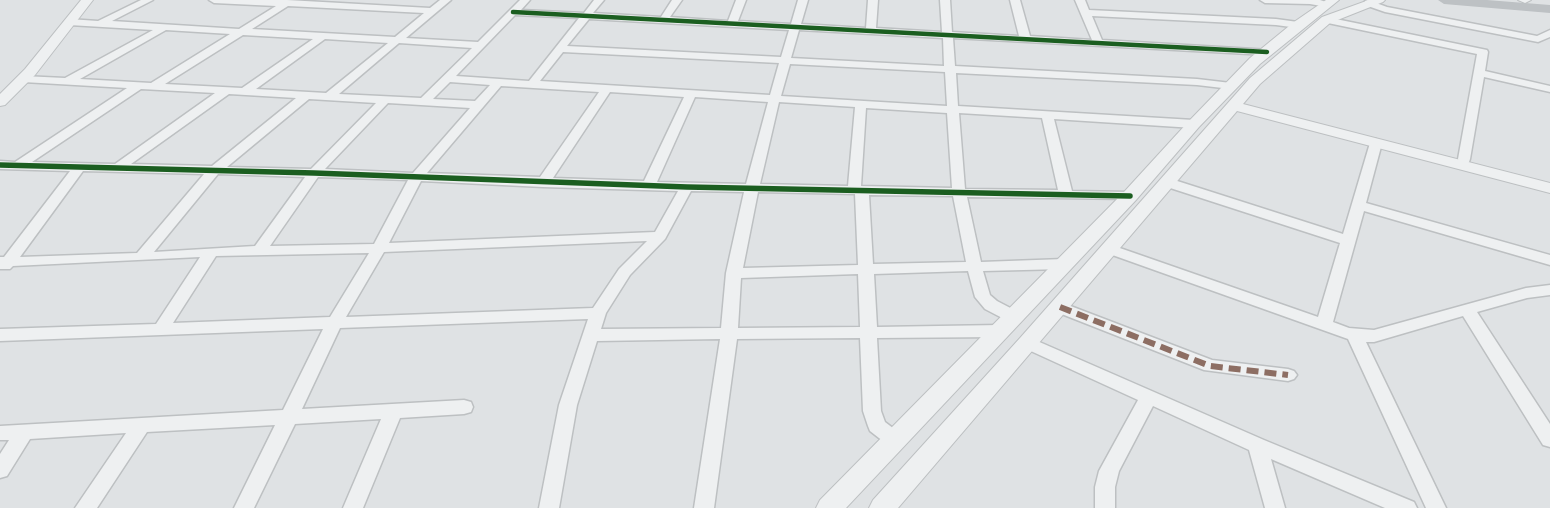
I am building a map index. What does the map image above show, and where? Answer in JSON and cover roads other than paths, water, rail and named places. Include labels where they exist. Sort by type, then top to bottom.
[{"type":"main road","points":[[1444,0],[1550,9]]},
{"type":"main road","points":[[1519,0],[1550,2]]},
{"type":"street","points":[[0,102],[24,79],[87,0]]},
{"type":"street","points":[[99,24],[148,0]]},
{"type":"street","points":[[214,0],[288,2],[433,11]]},
{"type":"street","points":[[363,7],[374,0]]},
{"type":"street","points":[[328,97],[446,0]]},
{"type":"street","points":[[424,102],[525,0]]},
{"type":"street","points":[[532,84],[599,0]]},
{"type":"street","points":[[664,20],[677,0]]},
{"type":"street","points":[[732,23],[741,0]]},
{"type":"street","points":[[704,508],[729,334],[734,273],[752,188],[774,99],[803,0]]},
{"type":"street","points":[[871,31],[873,0]]},
{"type":"street","points":[[945,0],[959,192],[974,266],[983,297],[991,305],[1014,317]]},
{"type":"street","points":[[1014,0],[1025,38]]},
{"type":"street","points":[[1080,0],[1098,42]]},
{"type":"street","points":[[1265,0],[1310,2],[1483,52],[1464,159]]},
{"type":"street","points":[[152,87],[288,2]]},
{"type":"street","points":[[882,508],[1028,344],[1166,182],[1234,98],[1255,61],[1298,25],[1329,8],[1374,2],[1393,11],[1538,39],[1550,33]]},
{"type":"street","points":[[829,508],[1130,196],[1194,124],[1234,98],[1255,81],[1329,8]]},
{"type":"street","points":[[514,12],[1267,52]]},
{"type":"street","points":[[1086,13],[1276,22],[1298,25]]},
{"type":"street","points":[[70,22],[481,45]]},
{"type":"street","points":[[66,82],[164,27]]},
{"type":"street","points":[[244,92],[323,36]]},
{"type":"street","points":[[561,48],[1196,82],[1234,98],[1376,142],[1550,188]]},
{"type":"street","points":[[1479,73],[1550,88]]},
{"type":"street","points":[[24,79],[480,105]]},
{"type":"street","points":[[448,79],[1194,124]]},
{"type":"street","points":[[244,508],[335,322],[379,248],[416,178],[498,82]]},
{"type":"street","points":[[17,166],[138,86]]},
{"type":"street","points":[[543,183],[607,88]]},
{"type":"street","points":[[118,168],[226,91]]},
{"type":"street","points":[[648,186],[691,94]]},
{"type":"street","points":[[141,257],[214,171],[307,95]]},
{"type":"street","points":[[1234,98],[1550,180]]},
{"type":"street","points":[[260,250],[314,174],[385,100]]},
{"type":"street","points":[[861,104],[858,190],[869,333],[872,411],[877,426],[895,440]]},
{"type":"street","points":[[1047,116],[1066,195]]},
{"type":"street","points":[[1324,325],[1376,142]]},
{"type":"street","points":[[0,166],[314,174],[648,186],[1130,196]]},
{"type":"street","points":[[3,265],[79,167]]},
{"type":"street","points":[[1166,182],[1348,241]]},
{"type":"street","points":[[549,508],[568,405],[598,313],[624,272],[660,236],[687,187]]},
{"type":"street","points":[[1358,204],[1550,260]]},
{"type":"street","points":[[3,265],[211,252],[379,248],[660,236]]},
{"type":"street","points":[[1109,249],[1355,336],[1374,336],[1526,293],[1550,290]]},
{"type":"street","points":[[161,329],[211,252]]},
{"type":"street","points":[[734,273],[1064,264]]},
{"type":"street","points":[[1060,307],[1210,366],[1288,375]]},
{"type":"street","points":[[1467,310],[1550,440]]},
{"type":"street","points":[[0,335],[598,313]]},
{"type":"street","points":[[590,336],[1000,331]]},
{"type":"street","points":[[1355,336],[1436,508]]},
{"type":"street","points":[[1028,344],[1257,445],[1408,508]]},
{"type":"street","points":[[1105,508],[1105,487],[1110,471],[1149,396]]},
{"type":"street","points":[[0,433],[464,407]]},
{"type":"street","points":[[353,508],[394,410]]},
{"type":"street","points":[[85,508],[142,425]]},
{"type":"street","points":[[0,470],[25,431]]},
{"type":"street","points":[[1257,445],[1275,508]]}]
